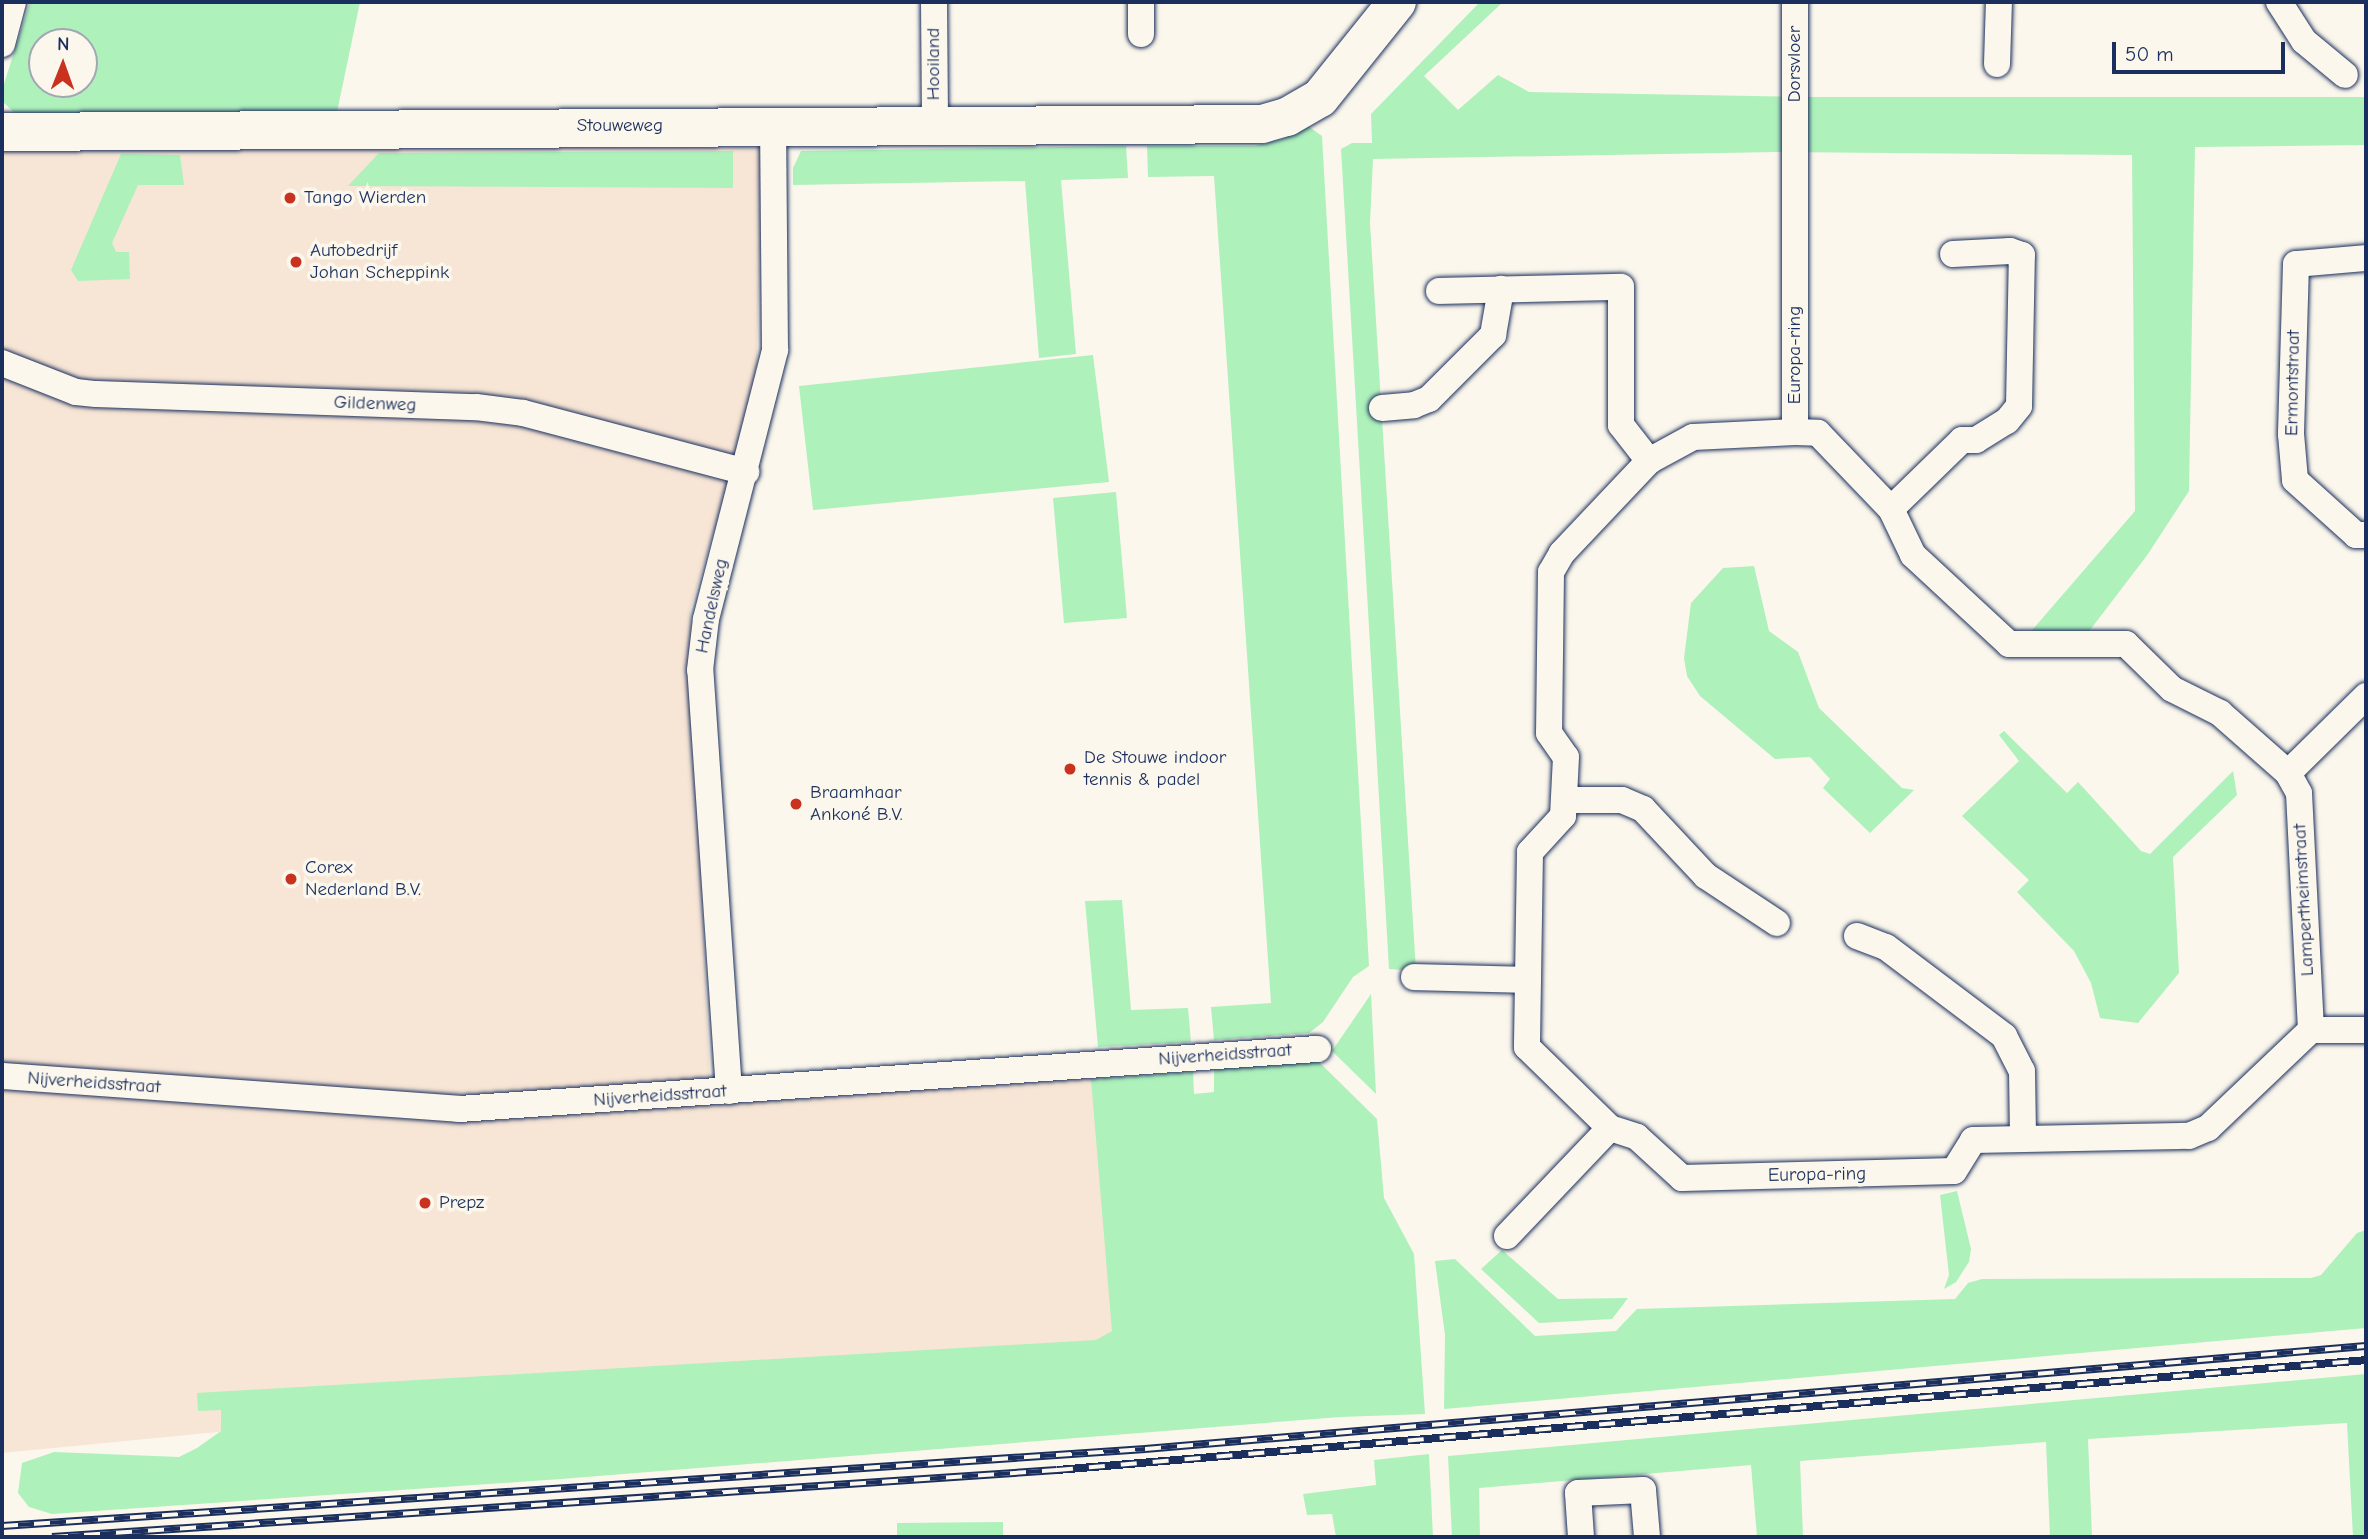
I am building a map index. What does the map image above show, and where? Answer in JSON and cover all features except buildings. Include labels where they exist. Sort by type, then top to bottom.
[{"type":"main road","name":"Stouweweg","points":[[2,132],[1262,124],[1287,117],[1320,97],[1386,17],[1420,2]]},
{"type":"street","points":[[2,44],[13,2]]},
{"type":"street","name":"Hooiland","points":[[934,2],[935,126]]},
{"type":"street","points":[[1141,2],[1141,34]]},
{"type":"street","name":"Dorsvloer","points":[[1794,126],[1795,2]]},
{"type":"street","points":[[1997,64],[1999,2]]},
{"type":"street","points":[[2279,2],[2304,41],[2345,75]]},
{"type":"street","name":"Handelsweg","points":[[729,1091],[699,670],[706,619],[746,472],[775,350],[773,126]]},
{"type":"street","name":"Europa-ring","points":[[1794,126],[1795,432],[1693,437],[1649,461],[1562,553],[1551,572],[1549,733],[1566,757],[1564,800],[1563,816],[1530,852],[1527,1047],[1610,1128],[1637,1137],[1682,1178],[1954,1171],[1973,1140],[2189,1136],[2208,1128],[2312,1030]]},
{"type":"street","points":[[1891,509],[1962,440],[1976,440],[2007,421],[2020,406],[2022,255],[2010,251],[1953,254]]},
{"type":"street","name":"Ermontstraat","points":[[2366,258],[2297,264],[2291,434],[2295,480],[2356,536],[2366,535]]},
{"type":"street","points":[[1439,291],[1622,287],[1621,425],[1649,461]]},
{"type":"street","points":[[1382,408],[1429,399],[1493,335],[1501,289]]},
{"type":"street","name":"Gildenweg","points":[[2,363],[76,392],[96,394],[476,407],[523,413],[746,472]]},
{"type":"street","name":"Lampertheimstraat","points":[[1795,432],[1818,433],[1891,509],[1913,555],[2009,644],[2126,644],[2172,689],[2220,713],[2288,773],[2299,793],[2312,1030]]},
{"type":"street","points":[[2288,773],[2366,696]]},
{"type":"street","points":[[1564,800],[1622,800],[1643,809],[1706,876],[1777,923]]},
{"type":"street","points":[[1857,936],[1886,947],[2004,1036],[2022,1071],[2023,1137]]},
{"type":"street","points":[[1414,977],[1528,980]]},
{"type":"street","points":[[2312,1030],[2366,1030]]},
{"type":"street","name":"Nijverheidsstraat","points":[[2,1076],[459,1109],[1318,1049]]},
{"type":"street","points":[[1507,1236],[1610,1128]]},
{"type":"street","points":[[1581,1537],[1578,1493],[1643,1490],[1647,1537]]},
{"type":"shaded area","points":[[2,146],[762,148],[756,392],[690,610],[710,1086],[1096,1064],[1123,1344],[2,1453]]},
{"type":"green space","points":[[30,2],[360,2],[337,112],[19,117],[3,102],[3,87]]},
{"type":"green space","points":[[1480,2],[1503,2],[1424,76],[1458,110],[1498,75],[1529,92],[1813,97],[2366,97],[2366,145],[2195,147],[2189,491],[2148,554],[2087,634],[2028,635],[2135,511],[2132,155],[1777,152],[1373,159],[1370,223],[1416,971],[1389,969],[1341,149],[1352,143],[1372,143],[1371,114]]},
{"type":"green space","points":[[1308,126],[1322,136],[1369,966],[1353,977],[1323,1022],[1309,1033],[1214,1040],[1211,1007],[1271,1003],[1214,176],[1148,177],[1147,146],[1254,146],[1283,139]]},
{"type":"green space","points":[[1126,146],[1128,178],[1061,180],[1076,354],[1039,358],[1025,181],[793,185],[793,168],[801,151]]},
{"type":"green space","points":[[733,151],[733,188],[348,186],[379,153]]},
{"type":"green space","points":[[121,154],[180,155],[184,185],[138,185],[112,243],[116,252],[129,252],[130,279],[78,281],[71,270]]},
{"type":"green space","points":[[1093,355],[1109,482],[813,510],[799,386]]},
{"type":"green space","points":[[1116,492],[1127,618],[1064,623],[1053,498]]},
{"type":"green space","points":[[1754,566],[1769,631],[1798,652],[1819,708],[1902,788],[1914,790],[1870,833],[1823,788],[1830,779],[1810,757],[1775,759],[1700,696],[1687,676],[1684,658],[1691,603],[1723,568]]},
{"type":"green space","points":[[2004,731],[2067,793],[2078,782],[2141,851],[2150,854],[2233,771],[2237,795],[2173,857],[2179,973],[2138,1023],[2100,1018],[2091,983],[2074,951],[2017,892],[2029,880],[1962,816],[2019,761],[1999,735]]},
{"type":"green space","points":[[1122,900],[1131,1010],[1188,1008],[1191,1042],[1098,1047],[1085,901]]},
{"type":"green space","points":[[1371,994],[1376,1094],[1332,1051]]},
{"type":"green space","points":[[1318,1061],[1377,1119],[1384,1198],[1414,1254],[1425,1414],[1340,1417],[561,1479],[52,1514],[29,1507],[18,1493],[22,1463],[54,1452],[179,1457],[197,1448],[221,1431],[221,1410],[198,1411],[197,1393],[1096,1340],[1112,1331],[1091,1079],[1193,1072],[1194,1094],[1214,1092],[1214,1068]]},
{"type":"green space","points":[[1957,1191],[1971,1249],[1969,1262],[1956,1282],[1944,1289],[1949,1275],[1940,1195]]},
{"type":"green space","points":[[2366,1230],[2366,1328],[1444,1409],[1445,1335],[1435,1261],[1455,1259],[1535,1336],[1616,1331],[1637,1309],[1955,1299],[1968,1283],[1982,1279],[2311,1278],[2321,1275],[2357,1233]]},
{"type":"green space","points":[[1502,1250],[1558,1299],[1628,1298],[1612,1319],[1539,1323],[1481,1269]]},
{"type":"green space","points":[[2366,1374],[2366,1537],[2353,1537],[2347,1423],[2088,1439],[2092,1537],[2050,1537],[2046,1442],[1800,1461],[1803,1537],[1757,1537],[1751,1465],[1479,1488],[1480,1537],[1452,1537],[1448,1456]]},
{"type":"green space","points":[[1429,1454],[1433,1537],[1336,1537],[1332,1514],[1307,1515],[1303,1494],[1376,1485],[1374,1460]]},
{"type":"green space","points":[[1003,1522],[1003,1537],[897,1537],[897,1523]]},
{"type":"railway","points":[[2,1526],[1145,1449],[2366,1346]]},
{"type":"railway","points":[[52,1537],[1057,1470],[2366,1360]]},
{"type":"place","name":"Tango Wierden","points":[[290,198]]},
{"type":"place","name":"Autobedrijf Johan Scheppink","points":[[296,262]]},
{"type":"place","name":"De Stouwe indoor tennis & padel","points":[[1070,769]]},
{"type":"place","name":"Braamhaar Ankoné B.V.","points":[[796,804]]},
{"type":"place","name":"Corex Nederland B.V.","points":[[291,879]]},
{"type":"place","name":"Prepz","points":[[425,1203]]}]
